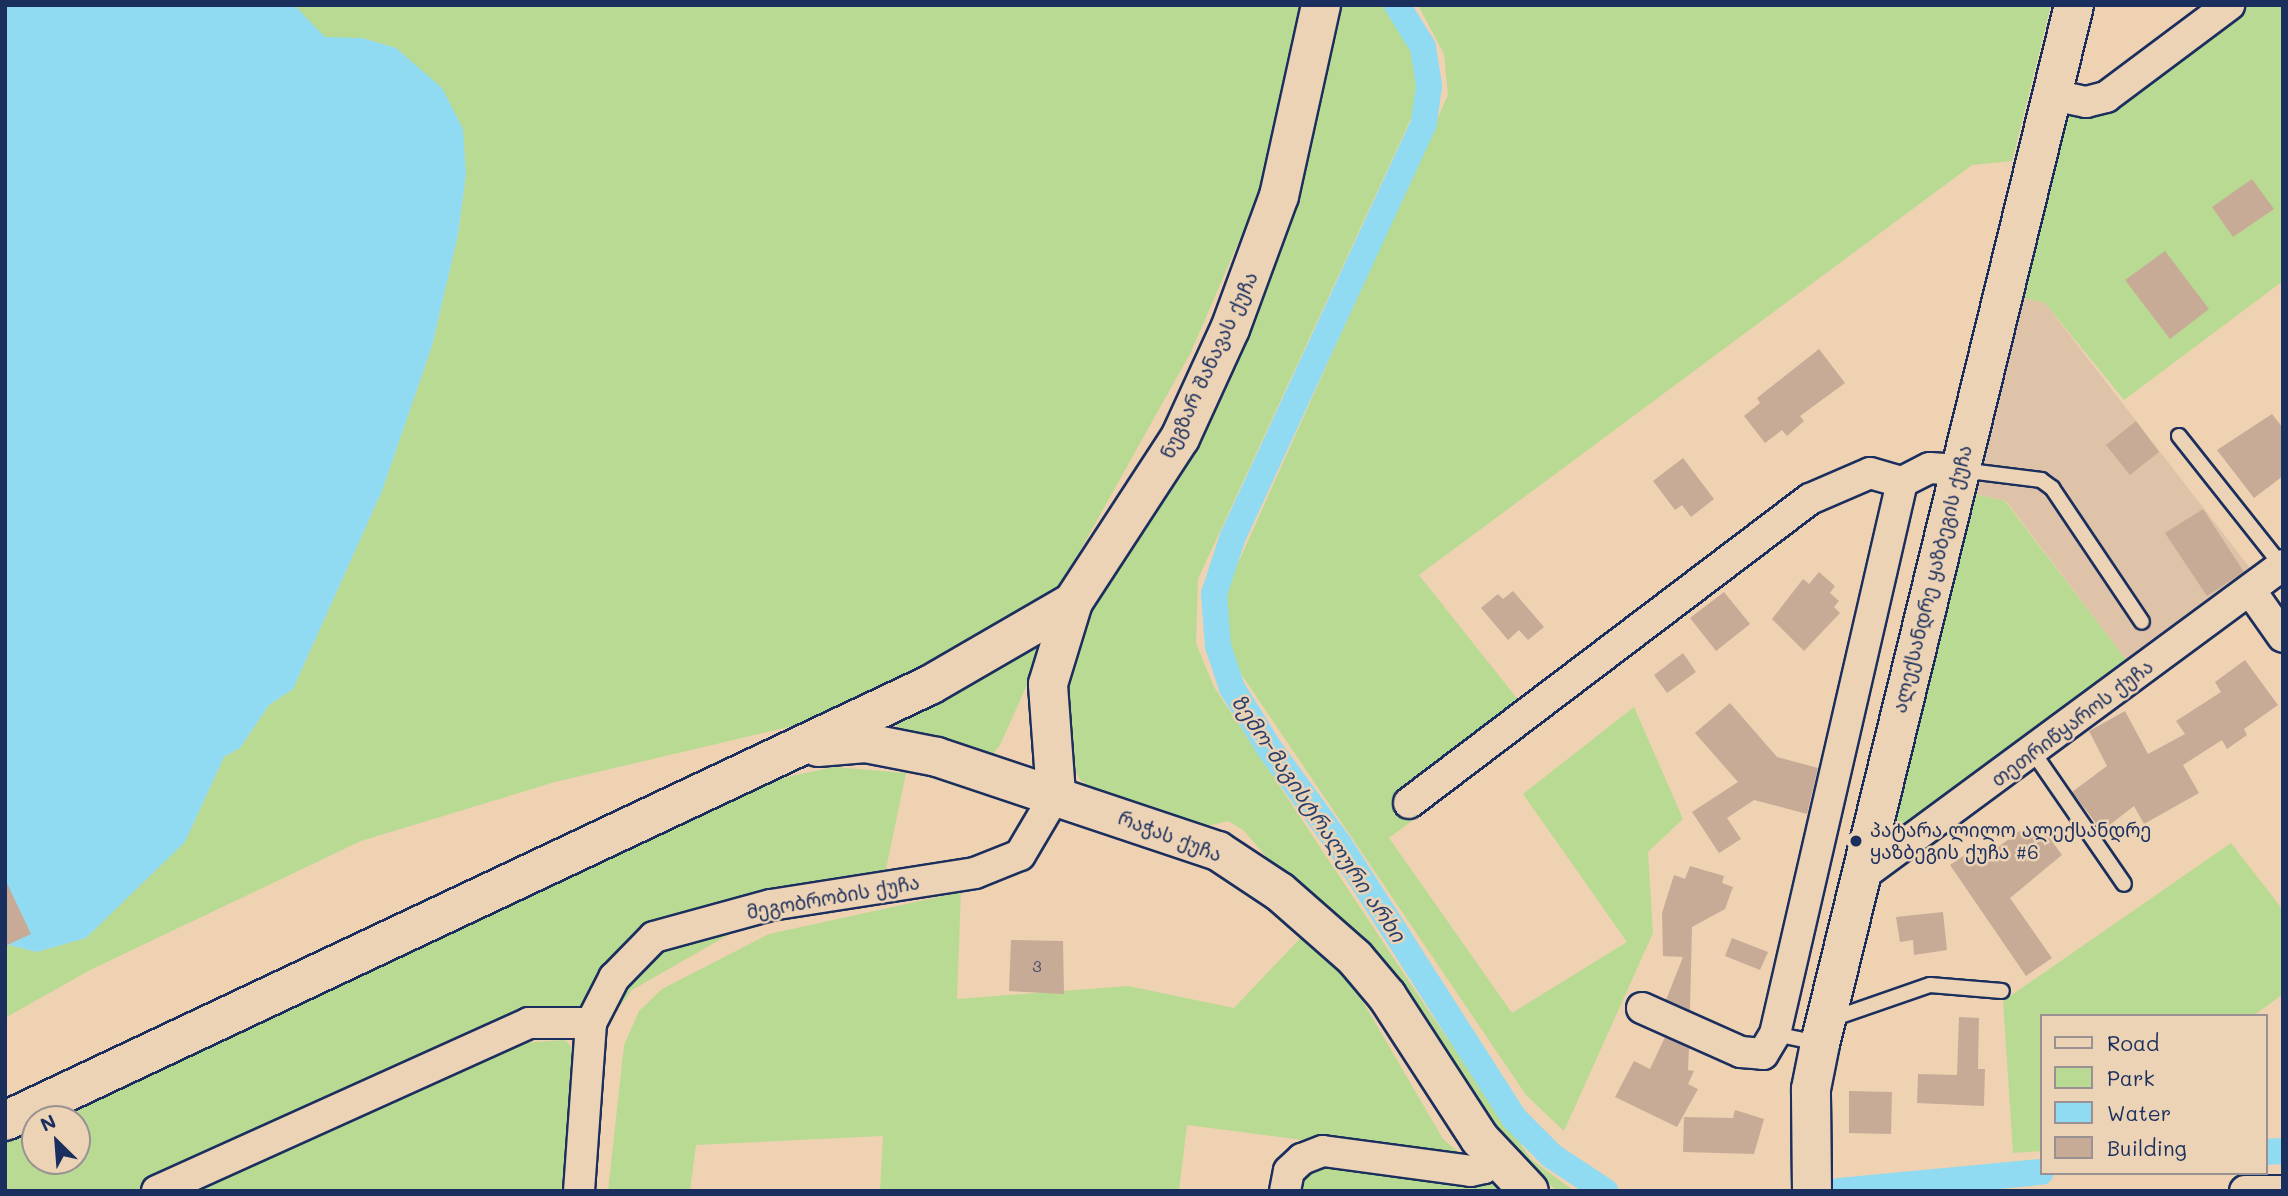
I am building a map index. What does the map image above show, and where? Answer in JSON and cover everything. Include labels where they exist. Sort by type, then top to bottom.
[{"type":"street","name":"ნუგზარ შანავას ქუჩა","points":[[5,1121],[794,749],[997,650],[1073,602],[1180,438],[1230,329],[1279,196],[1321,5]]},
{"type":"street","name":"ალექსანდრე ყაზბეგის ქუჩა","points":[[1811,1173],[1811,1089],[1822,1033],[2074,5]]},
{"type":"street","points":[[2053,95],[2085,102],[2106,97],[2229,5]]},
{"type":"street","points":[[1409,803],[1810,499],[1870,473],[1902,482],[1930,468],[1959,470]]},
{"type":"street","points":[[1642,1008],[1741,1052],[1763,1054],[1775,1034],[1902,482]]},
{"type":"street","name":"თეთრიწყაროს ქუჩა","points":[[1859,878],[2282,566]]},
{"type":"street","points":[[2250,590],[2283,638]]},
{"type":"street","points":[[1056,794],[1048,684],[1073,602]]},
{"type":"street","name":"რაჭას ქუჩა","points":[[794,749],[866,743],[937,757],[1056,794],[1217,851],[1280,892],[1355,958],[1387,996],[1495,1156],[1529,1191]]},
{"type":"street","name":"მეგობრობის ქუჩა","points":[[579,1191],[591,1023],[614,978],[654,937],[771,905],[975,873],[1020,855],[1056,794]]},
{"type":"street","points":[[157,1191],[529,1023],[591,1023]]},
{"type":"street","points":[[1285,1191],[1289,1171],[1302,1159],[1323,1151],[1471,1171],[1484,1168],[1495,1156]]},
{"type":"street","points":[[2245,1191],[2280,1191]]},
{"type":"lane","points":[[2179,436],[2282,566]]},
{"type":"lane","points":[[1959,470],[2041,480],[2052,488],[2142,622]]},
{"type":"lane","points":[[2033,752],[2124,884]]},
{"type":"lane","points":[[1775,1034],[1822,1033],[1930,985],[2002,991]]},
{"type":"shaded area","points":[[2020,297],[2045,303],[2253,572],[2131,666],[2006,501],[1970,493]]},
{"type":"green space","points":[[294,5],[1302,5],[1279,123],[1254,206],[1191,352],[1053,599],[890,688],[805,723],[555,782],[361,841],[90,970],[5,1018],[5,944],[37,952],[86,938],[185,842],[224,757],[240,748],[269,705],[293,689],[382,491],[432,346],[458,235],[466,174],[418,68],[396,48],[362,38],[325,38]]},
{"type":"green space","points":[[1337,5],[1384,5],[1406,34],[1416,56],[1419,84],[1414,112],[1198,579],[1196,643],[1214,687],[1430,1013],[1531,1159],[1574,1191],[1557,1191],[1526,1163],[1458,1075],[1243,830],[1228,821],[1193,830],[1104,798],[1080,780],[1071,761],[1063,708],[1083,625],[1113,573]]},
{"type":"green space","points":[[1418,5],[2051,5],[2012,161],[1972,165],[1419,575],[1539,726],[1389,838],[1512,1013],[1627,942],[1523,794],[1634,707],[1683,819],[1648,852],[1653,933],[1564,1131],[1526,1095],[1233,662],[1225,606],[1230,581],[1448,95],[1444,54]]},
{"type":"green space","points":[[2247,5],[2283,5],[2283,281],[2124,400],[2045,303],[2020,297],[2064,110],[2114,104]]},
{"type":"green space","points":[[1970,493],[2005,501],[2131,666],[1905,828],[1895,826],[1888,819]]},
{"type":"green space","points":[[1039,635],[1045,639],[1041,654],[1000,745],[991,757],[901,734],[896,724],[899,716],[1016,658]]},
{"type":"green space","points":[[834,767],[906,773],[881,893],[770,911],[632,990],[609,1021],[525,1018],[140,1191],[5,1191],[5,1139],[21,1132],[21,1175],[91,1175],[91,1105],[80,1105],[773,780]]},
{"type":"green space","points":[[2231,843],[2283,910],[2283,994],[2256,1014],[2039,1014],[2039,1151],[2013,1153],[2003,1001]]},
{"type":"green space","points":[[961,892],[957,999],[1128,986],[1234,1008],[1309,929],[1344,969],[1443,1139],[1504,1191],[1298,1191],[1303,1140],[1187,1125],[1179,1191],[880,1191],[883,1136],[696,1145],[690,1191],[608,1191],[624,1045],[639,1011],[662,989],[769,934]]},
{"type":"green space","points":[[565,1040],[592,1070],[575,1191],[196,1191],[521,1043]]},
{"type":"water","points":[[5,5],[294,5],[325,37],[362,38],[396,48],[442,88],[463,129],[466,174],[458,235],[432,346],[382,491],[293,689],[269,705],[240,748],[224,757],[185,842],[86,938],[37,952],[5,944]]},
{"type":"building","points":[[2252,179],[2274,209],[2233,237],[2212,207]]},
{"type":"building","points":[[2165,251],[2209,309],[2170,339],[2125,280]]},
{"type":"building","points":[[1819,349],[1845,383],[1800,416],[1804,421],[1787,436],[1782,430],[1765,443],[1744,416],[1760,403],[1757,398]]},
{"type":"building","points":[[2272,414],[2283,428],[2283,476],[2254,498],[2217,450]]},
{"type":"building","points":[[2136,421],[2159,452],[2130,475],[2106,445]]},
{"type":"building","points":[[1683,458],[1714,499],[1691,517],[1682,505],[1675,510],[1653,481]]},
{"type":"building","points":[[2203,509],[2244,572],[2207,596],[2165,533]]},
{"type":"building","points":[[1819,572],[1835,586],[1830,593],[1839,601],[1834,607],[1840,613],[1804,651],[1772,619],[1803,579],[1809,584]]},
{"type":"building","points":[[1513,591],[1544,627],[1528,640],[1519,630],[1508,640],[1481,608],[1498,594],[1503,599]]},
{"type":"building","points":[[1724,592],[1750,624],[1716,651],[1690,618]]},
{"type":"building","points":[[1683,653],[1696,672],[1667,693],[1654,675]]},
{"type":"building","points":[[2245,660],[2278,705],[2244,729],[2247,735],[2227,749],[2222,740],[2183,765],[2199,793],[2144,824],[2134,806],[2102,831],[2072,792],[2107,766],[2089,731],[2125,711],[2148,754],[2185,734],[2176,721],[2221,692],[2215,682]]},
{"type":"building","points":[[1730,703],[1777,757],[1818,768],[1807,814],[1754,800],[1727,818],[1741,839],[1719,853],[1692,812],[1738,782],[1695,733]]},
{"type":"building","points":[[2040,825],[2062,855],[2010,898],[2052,958],[2026,976],[1950,865],[1975,848],[1982,859],[2021,830],[2029,833]]},
{"type":"building","points":[[1690,866],[1724,876],[1722,883],[1733,887],[1725,909],[1692,927],[1690,1010],[1666,1000],[1683,957],[1663,956],[1662,913],[1674,875],[1685,879]]},
{"type":"building","points":[[5,879],[31,934],[5,946]]},
{"type":"building","points":[[1943,912],[1947,950],[1914,955],[1913,940],[1900,942],[1896,917]]},
{"type":"building","points":[[1732,938],[1768,952],[1760,970],[1725,956]]},
{"type":"building","points":[[1011,940],[1063,941],[1064,994],[1009,991]]},
{"type":"building","points":[[1959,1017],[1979,1018],[1978,1069],[1985,1069],[1984,1106],[1917,1103],[1918,1074],[1957,1075]]},
{"type":"building","points":[[1665,1037],[1689,1048],[1688,1070],[1694,1071],[1688,1084],[1698,1089],[1677,1127],[1615,1097],[1634,1061],[1650,1069]]},
{"type":"building","points":[[1849,1091],[1892,1092],[1891,1134],[1849,1133]]},
{"type":"building","points":[[1735,1110],[1764,1119],[1754,1154],[1683,1152],[1684,1117],[1733,1118]]},
{"type":"waterway","name":"ზემო-მაგისტრალური არხი","points":[[1397,5],[1423,47],[1429,86],[1424,123],[1233,536],[1214,594],[1218,646],[1232,688],[1269,748],[1339,844],[1514,1118],[1552,1156],[1605,1191]]},
{"type":"waterway","name":"ზემო-მაგისტრალური არხი","points":[[2267,1152],[2283,1151]]},
{"type":"waterway","name":"ზემო-მაგისტრალური არხი","points":[[1839,1191],[2039,1172]]},
{"type":"place","name":"პატარა ლილო ალექსანდრე ყაზბეგის ქუჩა #6","points":[[1856,841]]}]
